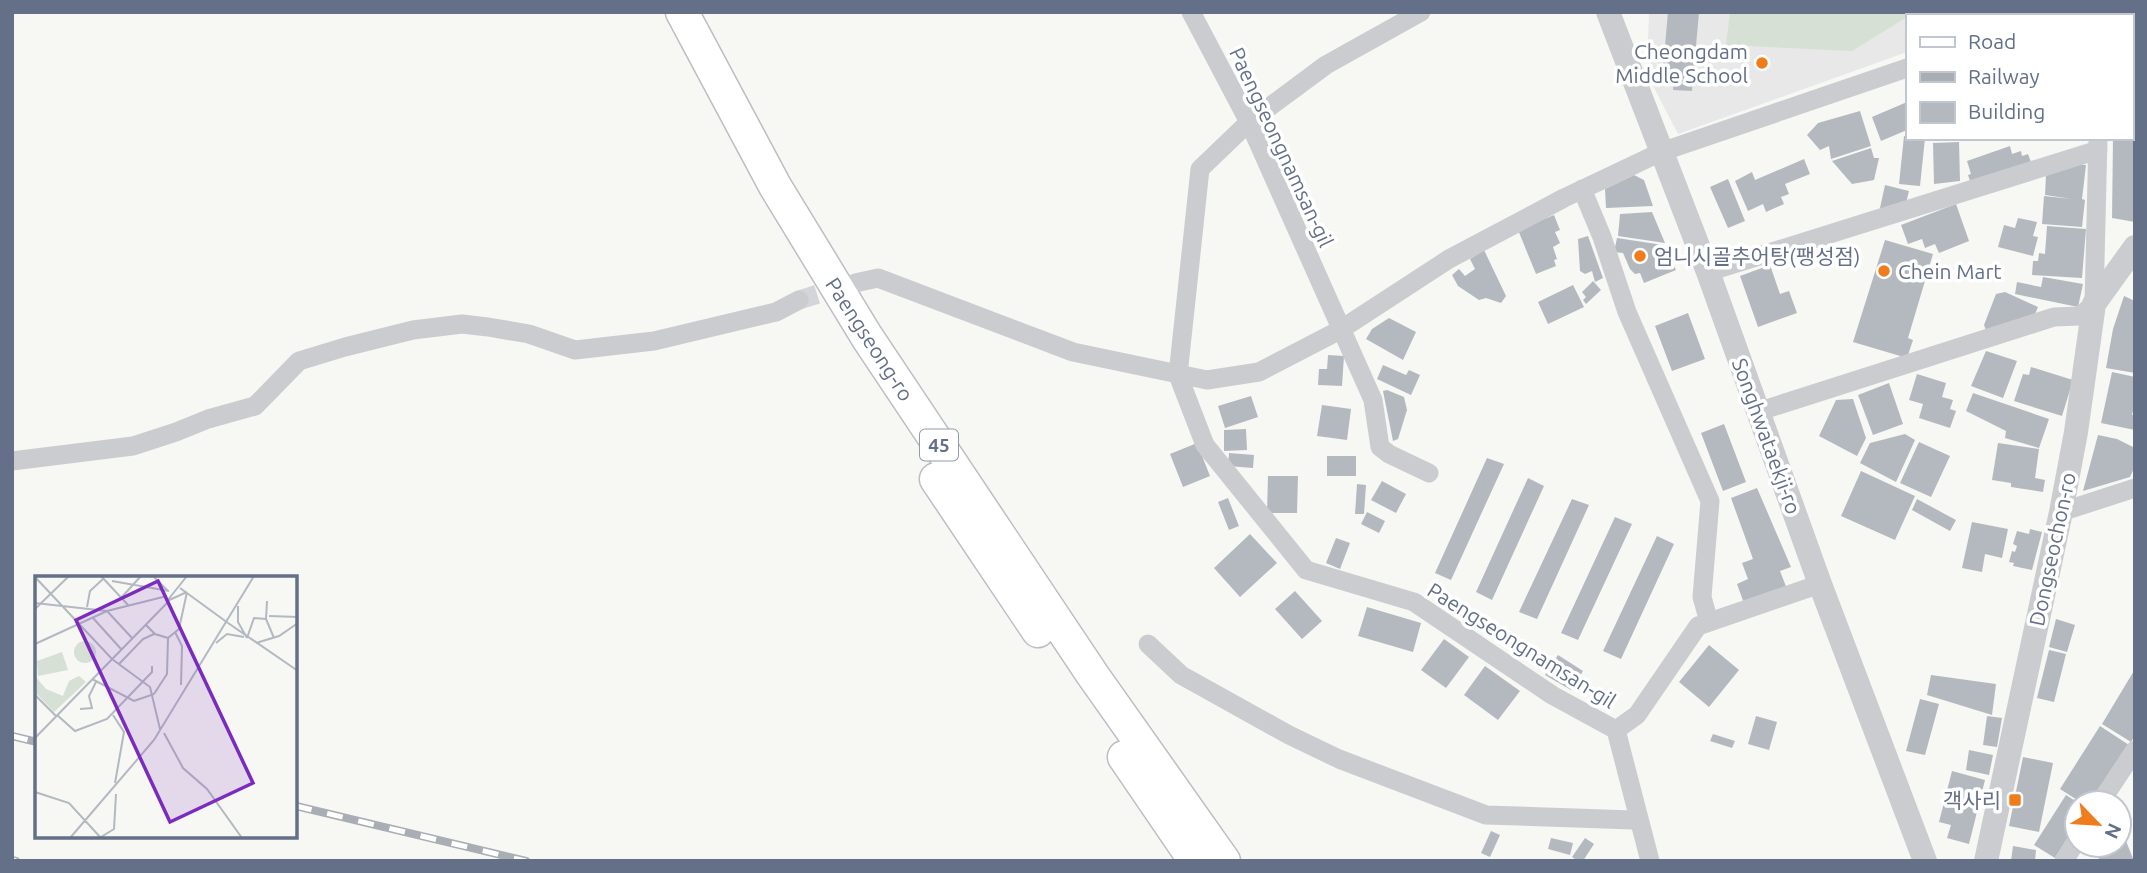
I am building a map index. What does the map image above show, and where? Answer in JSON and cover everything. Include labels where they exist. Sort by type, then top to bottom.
[{"type":"main road","name":"Paengseong-ro","points":[[658,12],[758,198],[847,347],[1195,861]]},
{"type":"main road","name":"Paengseong-ro","points":[[682,12],[775,186],[867,337],[1092,674],[1224,861]]},
{"type":"street","name":"Paengseongnamsan-gil","points":[[1191,12],[1249,122],[1373,400],[1380,447],[1429,473]]},
{"type":"street","points":[[1178,375],[1200,169],[1249,122],[1326,65],[1421,12]]},
{"type":"street","name":"Songhwataekji-ro","points":[[1608,12],[1708,272],[1820,584],[1925,861]]},
{"type":"street","points":[[855,283],[878,278],[1073,352],[1207,380],[1259,372],[1340,330],[1449,259],[1582,189],[1661,152],[1906,68]]},
{"type":"street","points":[[1708,272],[2098,144],[2094,304],[2080,316],[2054,317],[1757,412]]},
{"type":"street","points":[[1582,189],[1602,237],[1627,312],[1710,501],[1702,597],[1709,622]]},
{"type":"street","name":"Dongseochon-ro","points":[[1986,861],[2061,512],[2076,432],[2094,304],[2135,247]]},
{"type":"street","points":[[12,461],[133,446],[208,419],[256,406],[299,361],[413,330],[462,324],[488,327],[529,334],[575,350],[654,341],[776,312],[799,300]]},
{"type":"street","name":"Paengseongnamsan-gil","points":[[1178,375],[1205,445],[1306,570],[1414,602],[1552,695],[1616,730],[1650,861]]},
{"type":"street","points":[[2061,512],[2135,488]]},
{"type":"street","name":"Paengseongnamsan-gil","points":[[1616,730],[1637,715],[1698,626],[1820,584]]},
{"type":"street","points":[[1148,644],[1181,675],[1302,741],[1339,759],[1486,815],[1558,819],[1639,818]]},
{"type":"street","points":[[2109,789],[2135,750]]},
{"type":"shaded area","name":"Cheongdam Middle School","points":[[1649,12],[1958,12],[1906,14],[1906,52],[1678,134],[1647,74]]},
{"type":"shaded area","points":[[1730,12],[1915,12],[1906,14],[1906,18],[1852,51],[1726,45]]},
{"type":"building","points":[[1668,12],[1699,12],[1692,91],[1673,90],[1674,81],[1662,80]]},
{"type":"building","points":[[1906,102],[1906,130],[1881,141],[1872,117]]},
{"type":"building","points":[[2135,110],[2135,222],[2112,218],[2113,140],[2133,140]]},
{"type":"building","points":[[1860,111],[1871,146],[1831,159],[1829,146],[1820,150],[1807,135],[1818,123]]},
{"type":"building","points":[[1904,136],[1906,140],[1925,140],[1920,186],[1899,184]]},
{"type":"building","points":[[1959,142],[1960,181],[1934,184],[1933,143]]},
{"type":"building","points":[[2010,146],[2012,154],[2021,151],[2022,156],[2028,154],[2031,162],[1971,184],[1967,161]]},
{"type":"building","points":[[1871,148],[1874,158],[1879,158],[1874,180],[1852,184],[1832,161]]},
{"type":"building","points":[[1804,159],[1810,174],[1785,184],[1789,194],[1781,197],[1784,204],[1766,212],[1763,204],[1748,211],[1735,181],[1752,172],[1755,180]]},
{"type":"building","points":[[2064,163],[2086,165],[2082,227],[2042,224],[2044,196],[2072,199],[2045,195],[2046,175]]},
{"type":"building","points":[[1634,175],[1644,180],[1653,206],[1606,208],[1605,189]]},
{"type":"building","points":[[1728,179],[1745,221],[1728,228],[1710,187]]},
{"type":"building","points":[[1885,185],[1909,191],[1906,203],[1890,211],[1880,208]]},
{"type":"building","points":[[1956,204],[1969,241],[1939,253],[1935,244],[1925,248],[1922,239],[1908,244],[1901,225]]},
{"type":"building","points":[[1652,212],[1665,243],[1618,236],[1620,214]]},
{"type":"building","points":[[1554,215],[1560,230],[1555,232],[1560,243],[1553,247],[1556,266],[1536,274],[1518,230]]},
{"type":"building","points":[[2018,218],[2037,222],[2033,236],[2038,237],[2033,256],[1998,247],[2004,225],[2015,228]]},
{"type":"building","points":[[2047,226],[2086,229],[2082,278],[2032,275],[2033,261],[2038,261],[2039,253],[2045,254]]},
{"type":"building","points":[[1588,236],[1603,278],[1595,282],[1592,271],[1585,274],[1580,271],[1578,239]]},
{"type":"building","points":[[1617,238],[1663,245],[1676,270],[1644,283],[1640,273],[1635,274],[1630,269],[1623,253],[1614,252]]},
{"type":"building","points":[[1885,240],[1933,254],[1908,338],[1913,340],[1907,358],[1853,342]]},
{"type":"building","points":[[1484,250],[1506,296],[1501,303],[1486,298],[1479,300],[1458,286],[1452,275],[1459,269],[1465,276],[1475,269],[1470,259]]},
{"type":"building","points":[[1770,265],[1780,294],[1789,291],[1797,313],[1758,327],[1740,276]]},
{"type":"building","points":[[2043,277],[2083,284],[2078,307],[2015,294],[2017,282],[2041,287]]},
{"type":"building","points":[[1593,281],[1601,290],[1586,304],[1583,300],[1586,297],[1582,292]]},
{"type":"building","points":[[1573,285],[1584,307],[1548,324],[1538,302]]},
{"type":"building","points":[[2005,292],[2038,307],[2032,321],[1987,333],[1984,325],[1996,294]]},
{"type":"building","points":[[2124,296],[2135,301],[2135,373],[2106,368],[2113,329]]},
{"type":"building","points":[[1688,313],[1705,359],[1672,371],[1655,326]]},
{"type":"building","points":[[1389,318],[1416,332],[1403,360],[1366,339],[1372,329]]},
{"type":"building","points":[[1986,351],[2017,361],[2003,398],[1971,386]]},
{"type":"building","points":[[1328,355],[1344,356],[1342,386],[1318,385],[1319,369],[1327,369]]},
{"type":"building","points":[[1383,365],[1406,375],[1409,370],[1420,375],[1411,395],[1377,379]]},
{"type":"building","points":[[2031,367],[2073,380],[2062,416],[2014,401],[2023,374],[2029,375]]},
{"type":"building","points":[[2112,372],[2135,377],[2132,415],[2135,415],[2135,430],[2101,423]]},
{"type":"building","points":[[1917,374],[1946,383],[1942,397],[1953,400],[1950,409],[1956,411],[1950,428],[1919,418],[1923,404],[1909,400]]},
{"type":"building","points":[[1889,383],[1903,424],[1873,435],[1858,395]]},
{"type":"building","points":[[1383,391],[1404,397],[1407,410],[1398,439],[1393,441]]},
{"type":"building","points":[[1973,393],[2049,419],[2039,448],[2005,438],[2006,431],[1966,411]]},
{"type":"building","points":[[1251,396],[1258,417],[1225,428],[1218,406]]},
{"type":"building","points":[[1853,399],[1866,438],[1857,456],[1819,436],[1836,400]]},
{"type":"building","points":[[1322,405],[1351,409],[1347,440],[1317,436]]},
{"type":"building","points":[[1724,424],[1746,482],[1723,491],[1701,433]]},
{"type":"building","points":[[1246,429],[1247,450],[1224,451],[1224,430]]},
{"type":"building","points":[[1905,434],[1915,440],[1896,482],[1860,463],[1870,443]]},
{"type":"building","points":[[2098,435],[2117,439],[2135,448],[2135,466],[2130,477],[2083,491]]},
{"type":"building","points":[[1919,442],[1950,456],[1931,497],[1900,483]]},
{"type":"building","points":[[1197,443],[1210,476],[1183,487],[1170,454]]},
{"type":"building","points":[[1998,443],[2039,449],[2035,478],[2045,480],[2043,492],[2011,487],[2011,483],[1992,480]]},
{"type":"building","points":[[1229,453],[1254,455],[1253,468],[1228,466]]},
{"type":"building","points":[[1327,456],[1356,456],[1356,476],[1327,476]]},
{"type":"building","points":[[1487,458],[1504,464],[1451,580],[1435,573]]},
{"type":"building","points":[[1861,471],[1915,496],[1895,540],[1841,516]]},
{"type":"building","points":[[1268,476],[1298,476],[1297,513],[1267,513]]},
{"type":"building","points":[[1528,478],[1544,486],[1492,600],[1476,592]]},
{"type":"building","points":[[1382,481],[1406,494],[1396,513],[1371,500]]},
{"type":"building","points":[[1357,484],[1366,485],[1364,514],[1355,514]]},
{"type":"building","points":[[1757,488],[1791,567],[1780,571],[1787,589],[1745,606],[1737,584],[1748,579],[1742,563],[1753,559],[1731,498]]},
{"type":"building","points":[[1228,498],[1239,526],[1229,530],[1218,502]]},
{"type":"building","points":[[1572,499],[1589,505],[1537,619],[1519,612]]},
{"type":"building","points":[[1917,499],[1956,520],[1950,531],[1912,510]]},
{"type":"building","points":[[1367,512],[1385,521],[1379,533],[1361,524]]},
{"type":"building","points":[[1615,517],[1632,524],[1578,640],[1561,633]]},
{"type":"building","points":[[1972,522],[2008,529],[2002,558],[1985,554],[1982,572],[1962,568]]},
{"type":"building","points":[[2030,529],[2042,532],[2032,570],[2013,566],[2014,563],[2009,562],[2012,551],[2015,552],[2017,546],[2013,544],[2017,531],[2029,534]]},
{"type":"building","points":[[1250,534],[1277,563],[1240,597],[1214,568]]},
{"type":"building","points":[[1657,536],[1674,544],[1621,659],[1603,651]]},
{"type":"building","points":[[1336,538],[1350,543],[1340,569],[1326,563]]},
{"type":"building","points":[[1295,591],[1322,621],[1302,639],[1275,609]]},
{"type":"building","points":[[1367,607],[1421,623],[1413,652],[1358,636]]},
{"type":"building","points":[[2056,619],[2075,625],[2067,652],[2049,647]]},
{"type":"building","points":[[1444,639],[1469,657],[1446,688],[1421,670]]},
{"type":"building","points":[[1709,645],[1739,670],[1709,707],[1679,682]]},
{"type":"building","points":[[2049,650],[2066,654],[2054,702],[2037,698]]},
{"type":"building","points":[[1558,655],[1583,671],[1571,690],[1545,675]]},
{"type":"building","points":[[1485,666],[1520,691],[1498,720],[1464,695]]},
{"type":"building","points":[[2135,669],[2135,736],[2131,742],[2102,724]]},
{"type":"building","points":[[1931,675],[1996,684],[1992,715],[1927,695]]},
{"type":"building","points":[[1920,699],[1939,704],[1925,755],[1906,751]]},
{"type":"building","points":[[1756,716],[1777,722],[1769,750],[1748,744]]},
{"type":"building","points":[[1987,716],[2002,718],[1997,747],[1983,745]]},
{"type":"building","points":[[2100,726],[2129,745],[2102,789],[2060,789]]},
{"type":"building","points":[[1713,734],[1735,741],[1732,748],[1710,741]]},
{"type":"building","points":[[1969,750],[1993,755],[1989,775],[1966,770]]},
{"type":"building","points":[[2023,757],[2053,763],[2039,832],[2009,826]]},
{"type":"building","points":[[1952,771],[1985,780],[1969,844],[1947,838],[1951,825],[1939,822]]},
{"type":"building","points":[[2063,800],[2063,845],[2055,858],[2034,845]]},
{"type":"building","points":[[1491,831],[1500,835],[1490,857],[1481,853]]},
{"type":"building","points":[[1551,838],[1573,843],[1570,855],[1548,849]]},
{"type":"building","points":[[1585,838],[1594,844],[1583,861],[1578,861],[1572,857]]},
{"type":"building","points":[[2013,846],[2036,850],[2035,861],[2011,861]]},
{"type":"building","points":[[2133,858],[2134,861],[2099,859]]},
{"type":"tunnel","points":[[799,300],[847,285]]},
{"type":"railway","points":[[12,736],[35,742]]},
{"type":"railway","points":[[298,806],[526,861]]},
{"type":"railway","points":[[12,860],[16,861]]},
{"type":"place","name":"Cheongdam Middle School","points":[[1762,63]]},
{"type":"place","name":"엄니시골추어탕(팽성점)","points":[[1640,256]]},
{"type":"place","name":"Chein Mart","points":[[1884,271]]},
{"type":"place","name":"객사리","points":[[2015,800]]}]
